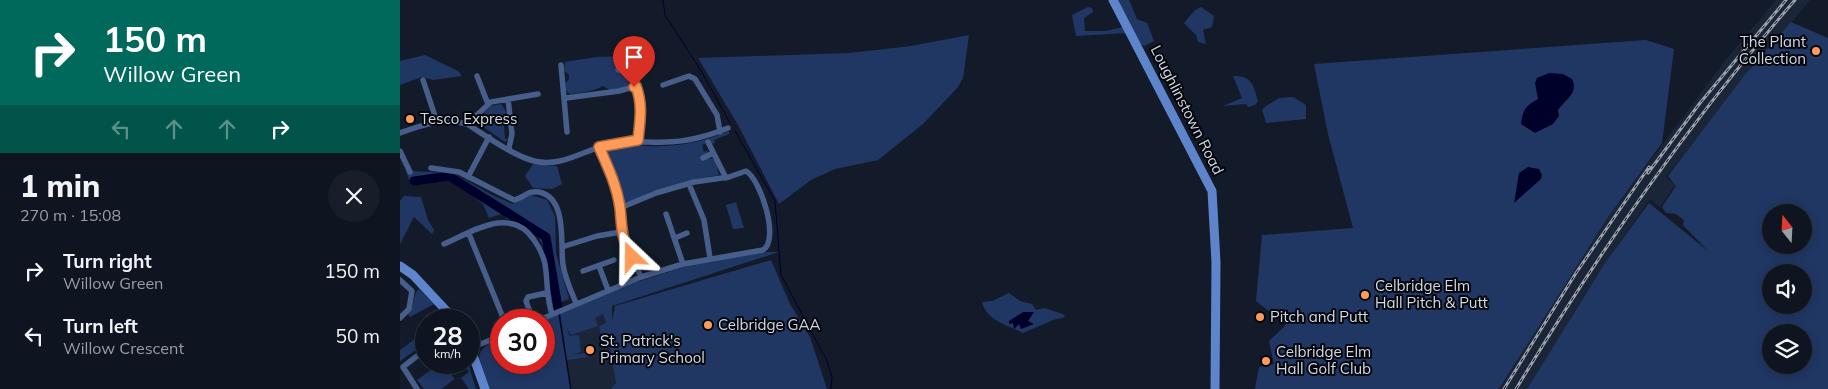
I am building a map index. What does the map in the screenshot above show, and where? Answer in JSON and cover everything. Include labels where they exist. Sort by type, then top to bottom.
[{"type":"street","name":"Loughlinstown Road","points":[[1113,0],[1212,191],[1216,262],[1215,389]]},
{"type":"street","points":[[627,61],[627,69],[636,86],[642,111],[638,140]]},
{"type":"street","points":[[561,65],[566,98],[567,132]]},
{"type":"street","points":[[618,70],[627,69]]},
{"type":"street","points":[[477,76],[488,104]]},
{"type":"street","points":[[663,85],[689,76],[695,79],[717,115],[720,132]]},
{"type":"street","points":[[423,80],[437,122]]},
{"type":"street","points":[[566,98],[619,91],[636,86]]},
{"type":"street","points":[[467,124],[488,104],[538,94]]},
{"type":"street","points":[[508,99],[512,134],[508,148]]},
{"type":"street","points":[[400,133],[449,120],[467,124],[518,155],[535,161],[554,162],[599,147],[638,140],[672,142],[720,132],[728,128]]},
{"type":"street","points":[[468,177],[489,138]]},
{"type":"street","points":[[708,142],[726,178]]},
{"type":"street","points":[[599,147],[613,180],[620,208],[621,232],[641,277]]},
{"type":"street","points":[[400,152],[410,172]]},
{"type":"street","points":[[703,158],[714,153]]},
{"type":"street","points":[[431,168],[451,170],[514,200],[531,192],[543,193],[552,199],[558,212],[561,228],[564,269],[576,303]]},
{"type":"street","points":[[555,313],[641,277],[683,264],[767,248],[769,225],[766,208],[754,180],[746,172],[656,193],[620,208]]},
{"type":"street","points":[[689,184],[706,226],[710,258]]},
{"type":"street","points":[[666,214],[683,264]]},
{"type":"street","points":[[444,244],[494,222],[506,222],[523,228],[532,237],[542,256],[546,276],[546,293],[551,309]]},
{"type":"street","points":[[562,247],[597,236],[621,232]]},
{"type":"street","points":[[675,238],[687,233]]},
{"type":"street","points":[[469,234],[500,309]]},
{"type":"street","points":[[583,271],[614,260]]},
{"type":"street","points":[[400,266],[420,282],[446,309]]},
{"type":"street","points":[[599,266],[608,290]]},
{"type":"street","points":[[400,280],[412,291]]},
{"type":"street","points":[[400,318],[410,309],[412,291],[420,282]]},
{"type":"street","points":[[529,309],[526,301],[528,297],[546,293]]},
{"type":"street","points":[[415,358],[403,368],[416,389]]},
{"type":"street","points":[[479,374],[485,389]]},
{"type":"shaded area","points":[[1116,0],[1129,0],[1137,19],[1147,23],[1154,41],[1144,46],[1140,44]]},
{"type":"shaded area","points":[[1776,0],[1810,0],[1666,177],[1675,185],[1660,207],[1650,199],[1596,277],[1527,389],[1500,389],[1564,283],[1606,220],[1724,62]]},
{"type":"shaded area","points":[[1088,7],[1092,8],[1093,12],[1084,18],[1085,31],[1106,31],[1123,27],[1127,33],[1076,36],[1072,15]]},
{"type":"shaded area","points":[[1201,7],[1214,16],[1212,27],[1203,30],[1206,44],[1198,42],[1196,35],[1184,23],[1194,11]]},
{"type":"shaded area","points":[[1791,22],[1828,38],[1828,389],[1527,389],[1605,263],[1649,203],[1708,251],[1683,225],[1684,220],[1676,214],[1666,213],[1662,207],[1676,186],[1668,176],[1744,76]]},
{"type":"shaded area","points":[[969,35],[963,78],[958,87],[923,124],[878,160],[835,169],[811,180],[779,204],[738,125],[698,58],[849,53],[911,46]]},
{"type":"shaded area","points":[[1646,40],[1674,49],[1662,143],[1606,220],[1499,389],[1255,389],[1259,367],[1274,364],[1269,341],[1286,325],[1256,301],[1262,235],[1353,228],[1328,134],[1314,64]]},
{"type":"shaded area","points":[[425,55],[458,71],[462,76],[433,80],[422,77],[400,85],[400,61]]},
{"type":"shaded area","points":[[627,56],[625,64],[619,67],[627,74],[629,85],[612,91],[603,86],[579,93],[570,94],[566,91],[565,84],[569,79],[569,75],[564,70],[565,62],[596,57]]},
{"type":"shaded area","points":[[1549,73],[1563,74],[1572,79],[1574,88],[1558,110],[1559,116],[1553,124],[1535,133],[1521,124],[1523,115],[1527,106],[1538,99],[1535,83],[1537,78]]},
{"type":"shaded area","points":[[1233,76],[1248,79],[1251,82],[1258,101],[1255,105],[1248,107],[1246,104],[1223,106],[1242,98]]},
{"type":"shaded area","points":[[1293,97],[1306,105],[1306,119],[1266,123],[1262,110],[1264,108],[1279,98]]},
{"type":"shaded area","points":[[501,104],[507,113],[503,114],[505,138],[508,139],[505,142],[475,121],[485,115],[484,113],[491,106]]},
{"type":"shaded area","points":[[729,131],[729,134],[714,140],[715,143],[709,142],[702,145],[704,152],[708,150],[704,160],[709,158],[715,159],[719,175],[696,179],[651,192],[625,204],[621,201],[605,155],[608,148],[697,142]]},
{"type":"shaded area","points":[[533,164],[557,166],[562,184],[552,189],[533,188],[525,176]]},
{"type":"shaded area","points":[[1528,167],[1539,169],[1542,175],[1541,179],[1514,203],[1519,173]]},
{"type":"shaded area","points":[[406,171],[453,173],[492,195],[513,204],[531,195],[547,200],[555,216],[556,253],[569,299],[552,306],[545,251],[540,239],[532,229],[521,222],[506,219],[505,213],[489,218],[483,204],[449,178],[411,185]]},
{"type":"shaded area","points":[[404,196],[421,197],[428,220],[434,230],[432,234],[414,217],[400,244],[400,201]]},
{"type":"shaded area","points":[[736,202],[744,228],[733,229],[726,205]]},
{"type":"shaded area","name":"Celbridge GAA","points":[[767,252],[779,252],[612,306],[612,320],[615,306],[771,260],[790,304],[810,337],[827,389],[611,389],[616,383],[609,342],[602,342],[599,326],[606,323],[603,314],[595,318],[598,326],[571,335],[567,328],[569,336],[579,335],[581,352],[571,355],[587,353],[588,357],[567,360],[560,312],[609,291],[696,263]]},
{"type":"shaded area","points":[[419,289],[434,304],[425,309],[415,309],[415,314],[410,317],[408,314]]},
{"type":"shaded area","points":[[1009,293],[1020,301],[1032,304],[1036,310],[1044,308],[1063,314],[1065,317],[1023,333],[993,318],[984,308],[982,302],[992,301]]},
{"type":"shaded area","name":"St. Patrick's Primary School","points":[[611,306],[619,389],[571,389],[563,330]]},
{"type":"shaded area","points":[[1023,312],[1034,312],[1028,321],[1034,324],[1021,329],[1019,324],[1014,329],[1013,323],[1009,324],[1009,321]]},
{"type":"shaded area","points":[[558,313],[570,389],[489,389],[480,364],[480,355],[484,348],[490,344],[490,374],[555,374],[555,314]]},
{"type":"shaded area","points":[[415,339],[415,351],[400,361],[400,350]]},
{"type":"shaded area","points":[[425,374],[451,374],[455,379],[441,389],[424,389],[417,380]]},
{"type":"shaded area","points":[[466,374],[471,374],[476,389],[469,389],[461,378]]},
{"type":"waterway","points":[[663,0],[665,15],[700,69],[730,123]]},
{"type":"waterway","points":[[735,131],[775,201],[781,275],[826,359],[832,376],[831,389]]},
{"type":"waterway","points":[[414,181],[449,176],[546,237],[558,308]]},
{"type":"waterway","points":[[559,313],[571,389]]},
{"type":"railway","points":[[1648,173],[1700,103],[1786,0]]},
{"type":"railway","points":[[1516,389],[1580,287],[1647,188],[1718,93],[1795,0]]},
{"type":"railway","points":[[1504,389],[1576,273],[1649,167]]},
{"type":"place","name":"The Plant Collection","points":[[1816,51]]},
{"type":"place","name":"Tesco Express","points":[[410,119]]},
{"type":"place","name":"Celbridge Elm Hall Pitch & Putt","points":[[1365,295]]},
{"type":"place","name":"Pitch and Putt","points":[[1260,317]]},
{"type":"place","name":"Celbridge GAA","points":[[708,325]]},
{"type":"place","name":"St. Patrick's Primary School","points":[[590,350]]},
{"type":"place","name":"Celbridge Elm Hall Golf Club","points":[[1266,361]]},
{"type":"route","points":[[632,257],[621,232],[620,208],[613,180],[599,147],[638,140],[642,111],[636,86],[634,87]]}]
